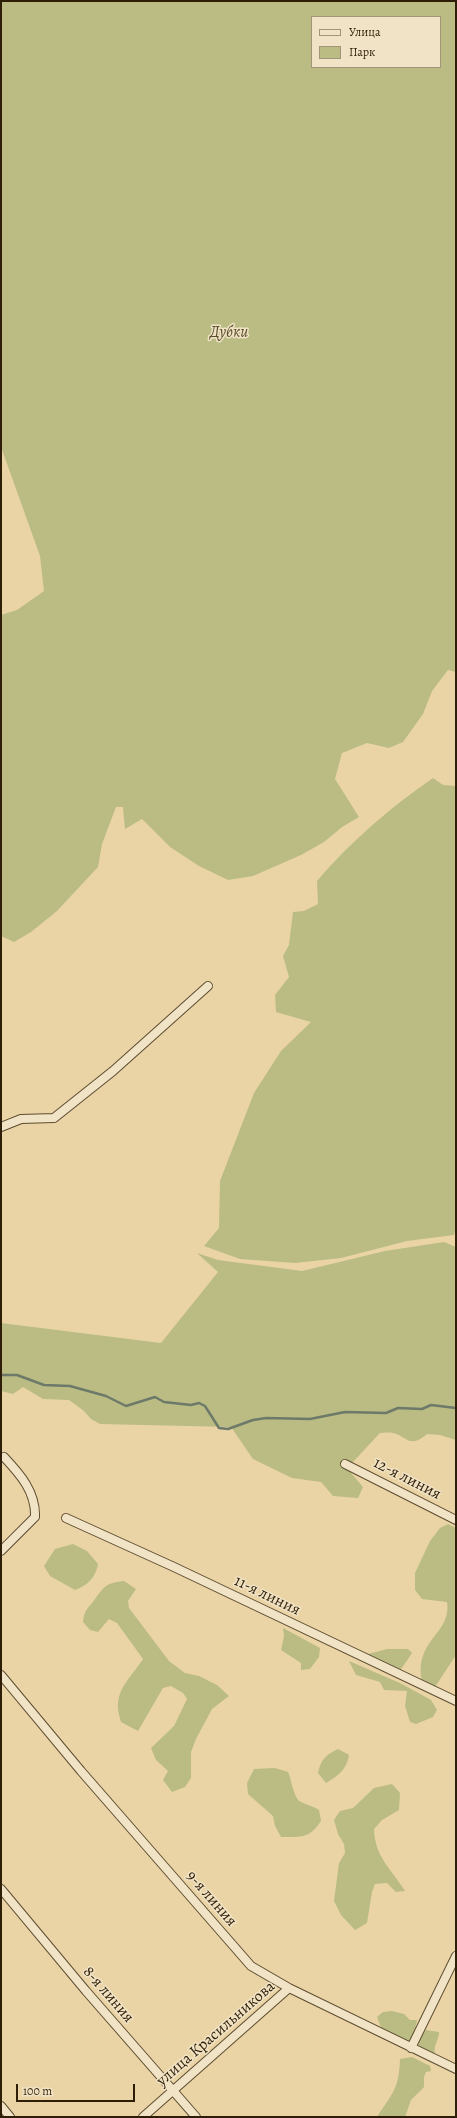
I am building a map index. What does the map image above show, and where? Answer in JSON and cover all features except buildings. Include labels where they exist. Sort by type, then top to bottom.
[{"type":"street","points":[[1,1126],[21,1119],[54,1118],[113,1071],[208,986]]},
{"type":"street","points":[[1,1551],[35,1517],[36,1508],[29,1488],[4,1457]]},
{"type":"street","name":"12-я линия","points":[[345,1464],[456,1520]]},
{"type":"street","name":"11-я линия","points":[[66,1518],[174,1567],[456,1701]]},
{"type":"street","name":"9-я линия","points":[[1,1675],[251,1966],[289,1988],[456,2069]]},
{"type":"street","name":"8-я линия","points":[[1,1889],[196,2117]]},
{"type":"street","points":[[411,2048],[456,1956]]},
{"type":"street","name":"улица Красильникова","points":[[143,2117],[289,1988]]},
{"type":"street","points":[[1,2106],[10,2117]]},
{"type":"green space","name":"Дубки","points":[[1,1],[456,1],[456,672],[448,670],[432,691],[423,714],[403,742],[389,748],[367,743],[342,753],[335,779],[359,817],[342,827],[324,842],[301,855],[253,876],[228,880],[199,866],[170,847],[142,819],[125,829],[123,807],[116,807],[102,844],[98,867],[57,911],[31,932],[14,942],[1,936],[1,615],[17,610],[44,591],[40,556],[1,447]]},
{"type":"green space","points":[[433,778],[443,785],[456,786],[456,1227],[454,1235],[407,1241],[341,1258],[295,1263],[240,1259],[204,1246],[219,1228],[220,1181],[254,1093],[281,1051],[311,1022],[276,1012],[275,995],[289,977],[283,956],[289,945],[293,912],[304,911],[318,904],[317,881],[357,839],[402,801]]},
{"type":"green space","points":[[444,1242],[456,1247],[456,1440],[440,1435],[427,1434],[416,1441],[409,1441],[393,1433],[380,1433],[352,1463],[351,1473],[363,1487],[358,1498],[333,1496],[321,1482],[292,1478],[253,1459],[231,1427],[100,1424],[91,1419],[84,1411],[69,1400],[43,1399],[23,1387],[13,1394],[1,1391],[1,1323],[161,1343],[218,1272],[197,1253],[218,1260],[302,1271],[385,1251]]},
{"type":"green space","points":[[448,1524],[456,1528],[456,1655],[435,1687],[422,1681],[421,1667],[423,1655],[444,1622],[447,1613],[447,1602],[422,1599],[415,1590],[415,1573],[430,1541],[440,1528]]},
{"type":"green space","points":[[73,1544],[87,1551],[98,1564],[93,1577],[83,1586],[75,1590],[50,1576],[44,1566],[55,1549]]},
{"type":"green space","points":[[124,1581],[136,1589],[128,1601],[129,1608],[169,1661],[185,1673],[199,1676],[217,1685],[229,1696],[212,1709],[196,1739],[191,1752],[191,1778],[185,1787],[172,1792],[163,1780],[168,1771],[156,1760],[151,1748],[174,1726],[187,1699],[183,1693],[171,1686],[163,1688],[138,1731],[121,1722],[118,1712],[120,1695],[127,1681],[143,1659],[117,1623],[109,1619],[98,1632],[90,1630],[83,1622],[87,1609],[105,1587],[112,1583]]},
{"type":"green space","points":[[283,1628],[320,1648],[319,1657],[310,1669],[301,1670],[301,1663],[281,1650],[284,1636]]},
{"type":"green space","points":[[387,1649],[408,1649],[412,1653],[402,1668],[398,1671],[357,1657]]},
{"type":"green space","points":[[349,1661],[402,1684],[431,1700],[437,1710],[433,1717],[416,1724],[410,1722],[405,1706],[407,1691],[384,1690],[380,1682],[356,1675]]},
{"type":"green space","points":[[338,1749],[349,1755],[348,1760],[341,1772],[326,1783],[318,1773],[319,1768],[330,1753]]},
{"type":"green space","points":[[275,1768],[288,1772],[294,1793],[298,1800],[319,1810],[321,1821],[317,1827],[304,1836],[281,1837],[275,1826],[273,1816],[248,1794],[247,1783],[254,1769]]},
{"type":"green space","points":[[392,1784],[400,1793],[399,1810],[382,1820],[374,1829],[375,1839],[377,1848],[385,1862],[405,1891],[396,1892],[387,1883],[375,1884],[372,1892],[367,1923],[355,1930],[341,1915],[334,1901],[339,1863],[345,1853],[344,1844],[338,1834],[334,1820],[340,1811],[353,1808],[374,1788]]},
{"type":"green space","points":[[392,2011],[404,2014],[410,2020],[417,2020],[413,2040],[405,2045],[382,2030],[377,2017],[383,2012]]},
{"type":"green space","points":[[426,2030],[439,2032],[435,2046],[435,2056],[418,2050],[420,2037]]},
{"type":"green space","points":[[412,2057],[430,2066],[431,2071],[426,2072],[424,2077],[424,2087],[411,2100],[405,2117],[377,2117],[394,2091],[398,2078],[400,2059]]},
{"type":"waterway","points":[[1,1375],[17,1375],[44,1385],[70,1386],[106,1396],[126,1406],[155,1397],[164,1402],[191,1405],[199,1403],[205,1406],[219,1428],[228,1429],[253,1420],[266,1418],[310,1419],[345,1412],[386,1413],[398,1408],[422,1409],[431,1405],[456,1408]]}]
